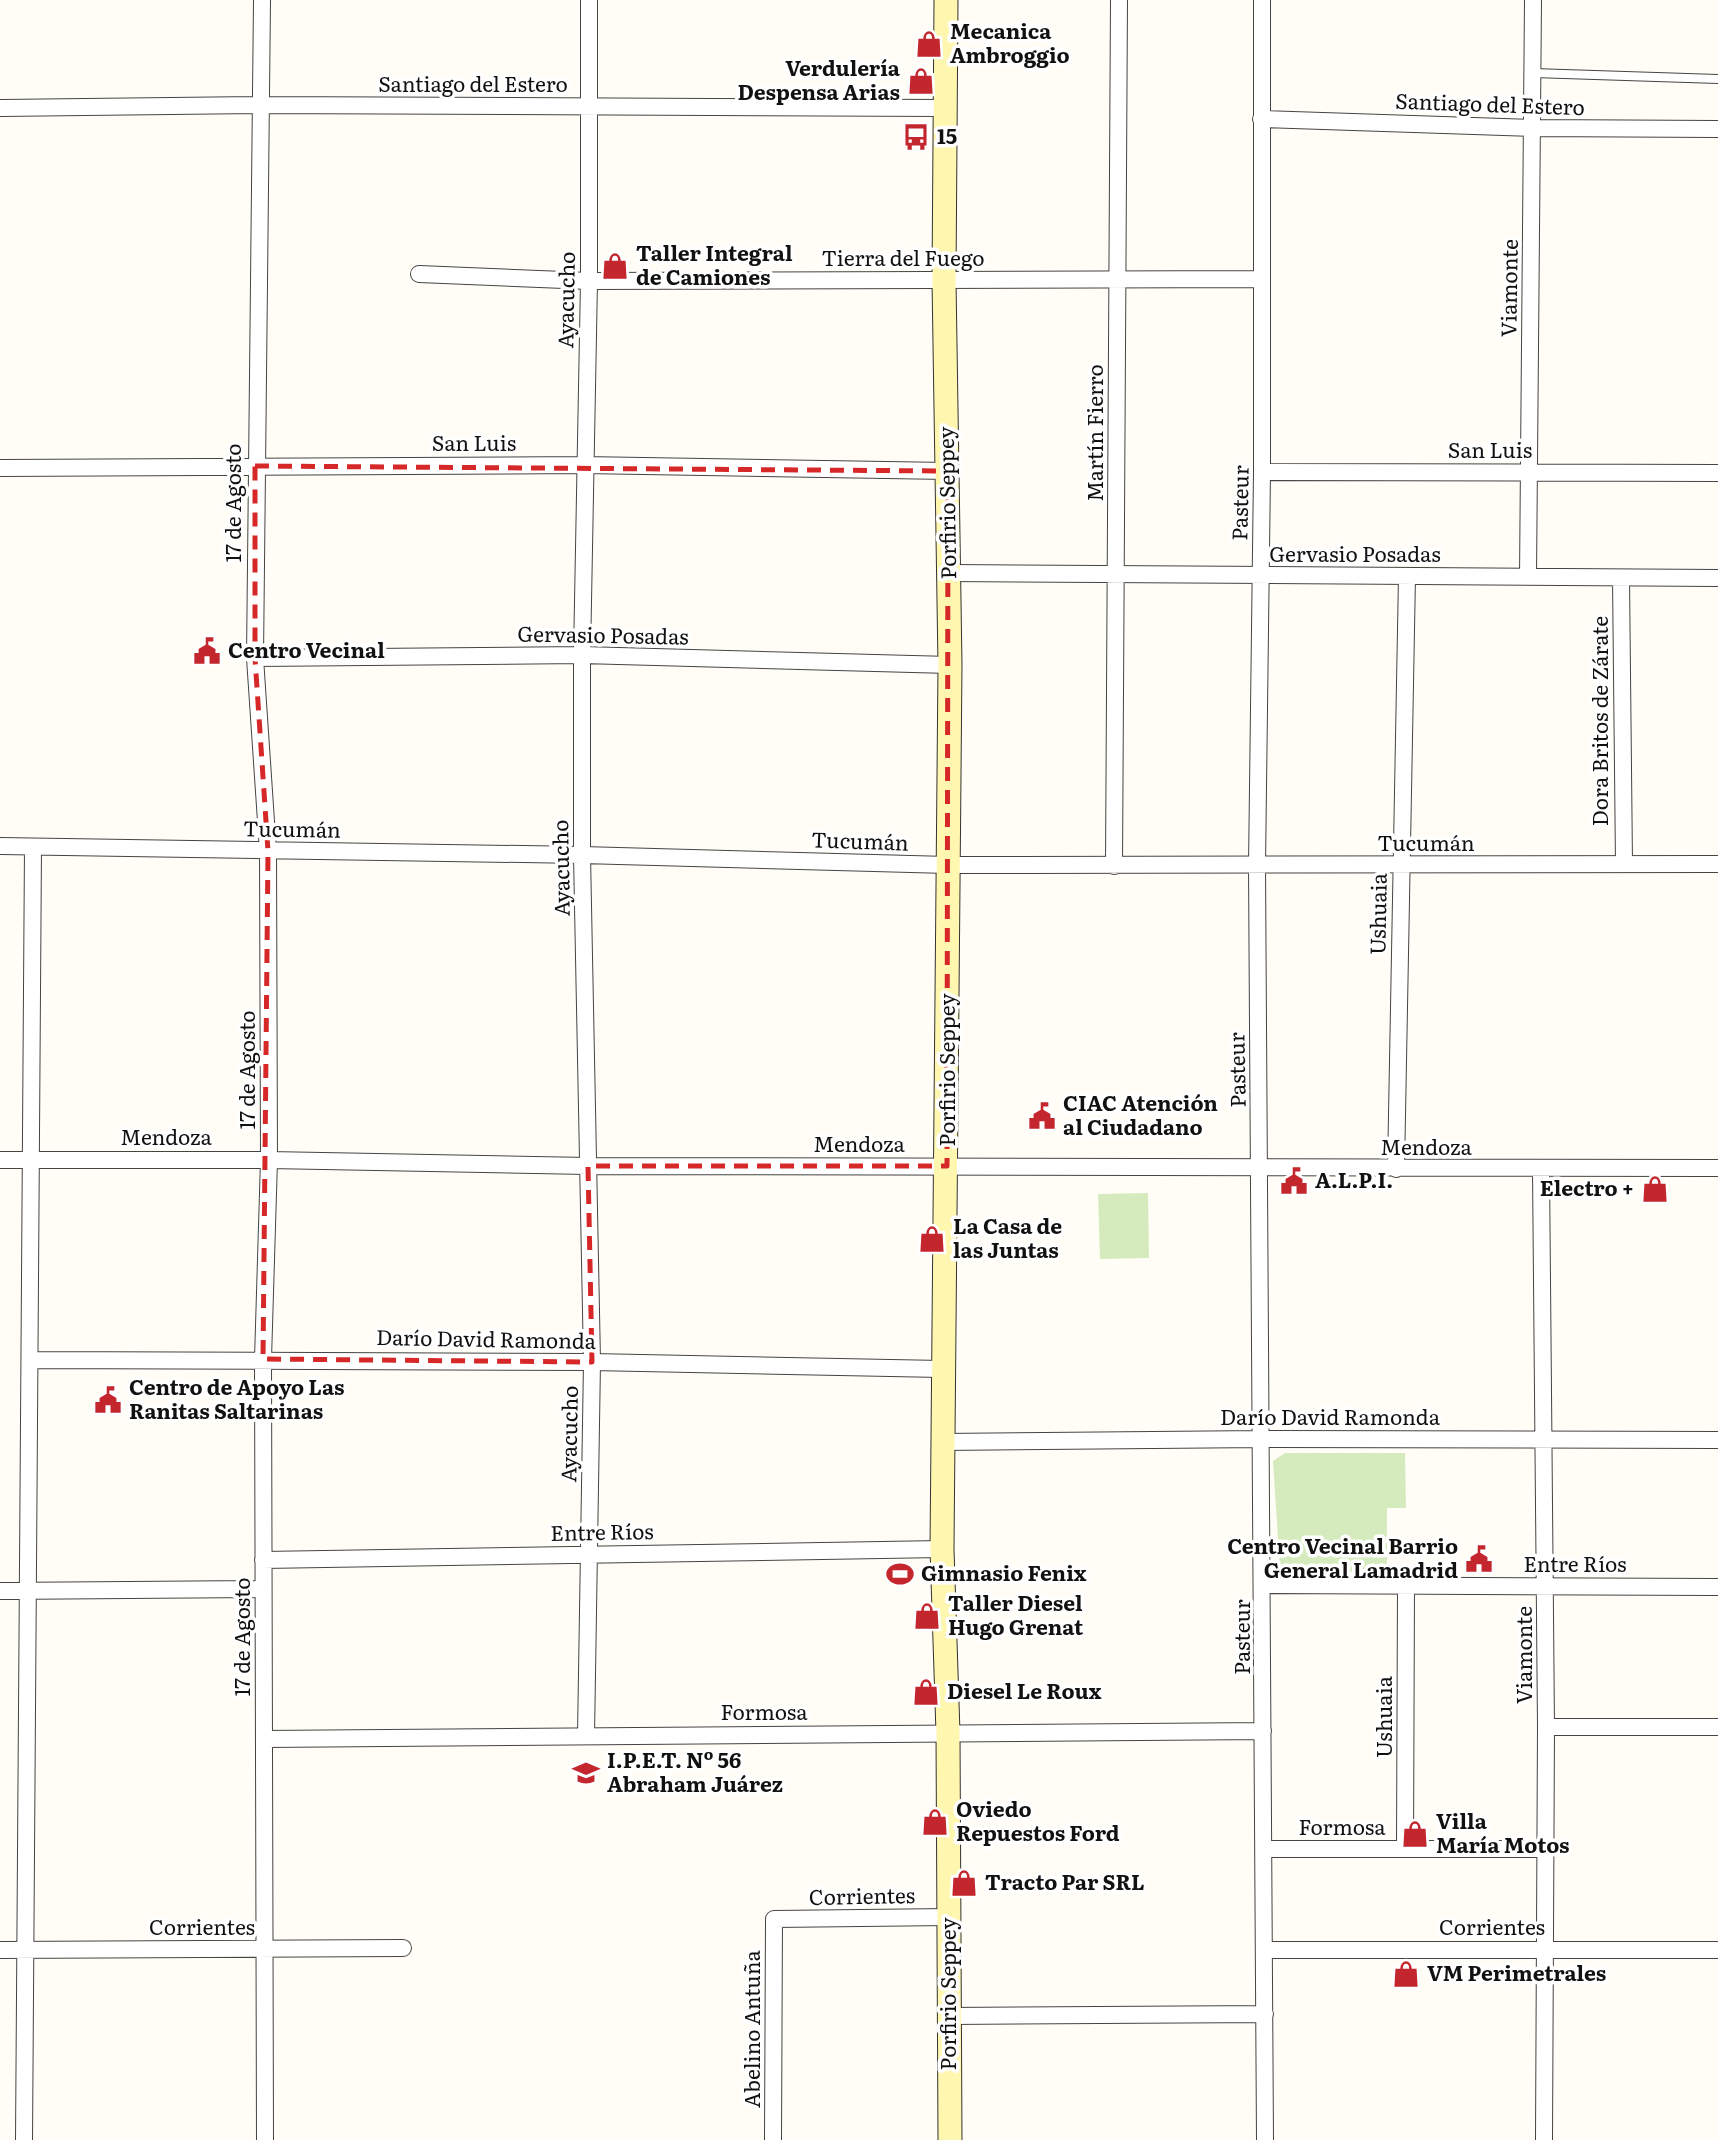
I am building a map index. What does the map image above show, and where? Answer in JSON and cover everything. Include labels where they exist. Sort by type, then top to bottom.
[{"type":"main road","name":"Porfirio Seppey","points":[[946,0],[944,280],[950,665],[942,1549],[948,1732],[950,2140]]},
{"type":"street","name":"17 de Agosto","points":[[262,0],[255,658],[268,851],[269,1160],[263,1359],[262,1948],[265,2140]]},
{"type":"street","name":"Ayacucho","points":[[586,1735],[592,1362],[582,855],[582,655],[583,465],[589,281],[589,0]]},
{"type":"street","name":"Martín Fierro","points":[[1114,866],[1119,0]]},
{"type":"street","name":"Pasteur","points":[[1262,0],[1262,472],[1257,866],[1264,1584],[1265,2140]]},
{"type":"street","name":"Viamonte","points":[[1528,577],[1533,0]]},
{"type":"street","name":"Santiago del Estero","points":[[0,108],[945,108]]},
{"type":"street","name":"Santiago del Estero","points":[[1261,119],[1532,128],[1718,130]]},
{"type":"street","name":"Tierra del Fuego","points":[[419,274],[589,281],[1260,279]]},
{"type":"street","name":"San Luis","points":[[0,468],[583,465],[948,471]]},
{"type":"street","name":"San Luis","points":[[1262,472],[1718,473]]},
{"type":"street","name":"Gervasio Posadas","points":[[949,573],[1718,578]]},
{"type":"street","name":"Ushuaia","points":[[1396,1169],[1406,576]]},
{"type":"street","name":"Dora Britos de Zárate","points":[[1621,578],[1624,864]]},
{"type":"street","name":"Gervasio Posadas","points":[[255,658],[582,655],[950,665]]},
{"type":"street","name":"Tucumán","points":[[0,846],[582,855],[948,866],[1718,864]]},
{"type":"street","points":[[24,2140],[33,1159],[33,847]]},
{"type":"street","name":"Mendoza","points":[[0,1160],[269,1160],[588,1166],[1541,1170],[1718,1168]]},
{"type":"street","name":"Viamonte","points":[[1541,1170],[1546,1727],[1544,2140]]},
{"type":"street","name":"Darío David Ramonda","points":[[31,1360],[592,1362],[942,1369]]},
{"type":"street","name":"Darío David Ramonda","points":[[942,1442],[1542,1438],[1718,1440]]},
{"type":"street","name":"Entre Ríos","points":[[263,1560],[942,1549]]},
{"type":"street","name":"Entre Ríos","points":[[1264,1584],[1718,1587]]},
{"type":"street","name":"Ushuaia","points":[[1405,1849],[1406,1586]]},
{"type":"street","points":[[0,1591],[263,1589]]},
{"type":"street","points":[[1546,1727],[1718,1727]]},
{"type":"street","name":"Formosa","points":[[264,1738],[1263,1731]]},
{"type":"street","name":"Formosa","points":[[1265,1849],[1545,1849]]},
{"type":"street","name":"Corrientes","points":[[774,1919],[949,1917]]},
{"type":"street","name":"Abelino Antuña","points":[[773,2140],[774,1919]]},
{"type":"street","name":"Corrientes","points":[[0,1950],[403,1948]]},
{"type":"street","name":"Corrientes","points":[[1265,1950],[1718,1950]]},
{"type":"street","points":[[949,2016],[1265,2014]]},
{"type":"lane","points":[[1533,74],[1718,79]]},
{"type":"highlighted area","points":[[255,466],[948,471],[947,1166],[588,1166],[592,1362],[263,1359],[268,851],[255,658]]},
{"type":"green space","points":[[1148,1193],[1149,1258],[1100,1259],[1098,1194]]},
{"type":"green space","points":[[1285,1453],[1405,1453],[1406,1508],[1387,1508],[1387,1573],[1280,1570],[1273,1461]]},
{"type":"place","name":"Mecanica Ambroggio","points":[[929,44]]},
{"type":"place","name":"Verdulería Despensa Arias","points":[[921,81]]},
{"type":"place","name":"15","points":[[916,137]]},
{"type":"place","name":"Taller Integral de Camiones","points":[[615,266]]},
{"type":"place","name":"Centro Vecinal","points":[[207,651]]},
{"type":"place","name":"CIAC Atención al Ciudadano","points":[[1042,1116]]},
{"type":"place","name":"A.L.P.I.","points":[[1294,1181]]},
{"type":"place","name":"Electro +","points":[[1655,1189]]},
{"type":"place","name":"La Casa de las Juntas","points":[[932,1239]]},
{"type":"place","name":"Centro de Apoyo Las Ranitas Saltarinas","points":[[108,1400]]},
{"type":"place","name":"Centro Vecinal Barrio General Lamadrid","points":[[1479,1559]]},
{"type":"place","name":"Gimnasio Fenix","points":[[900,1574]]},
{"type":"place","name":"Taller Diesel Hugo Grenat","points":[[927,1616]]},
{"type":"place","name":"Diesel Le Roux","points":[[926,1692]]},
{"type":"place","name":"I.P.E.T. Nº 56 Abraham Juárez","points":[[586,1773]]},
{"type":"place","name":"Oviedo Repuestos Ford","points":[[935,1822]]},
{"type":"place","name":"Villa María Motos","points":[[1415,1834]]},
{"type":"place","name":"Tracto Par SRL","points":[[964,1883]]},
{"type":"place","name":"VM Perimetrales","points":[[1406,1974]]}]
